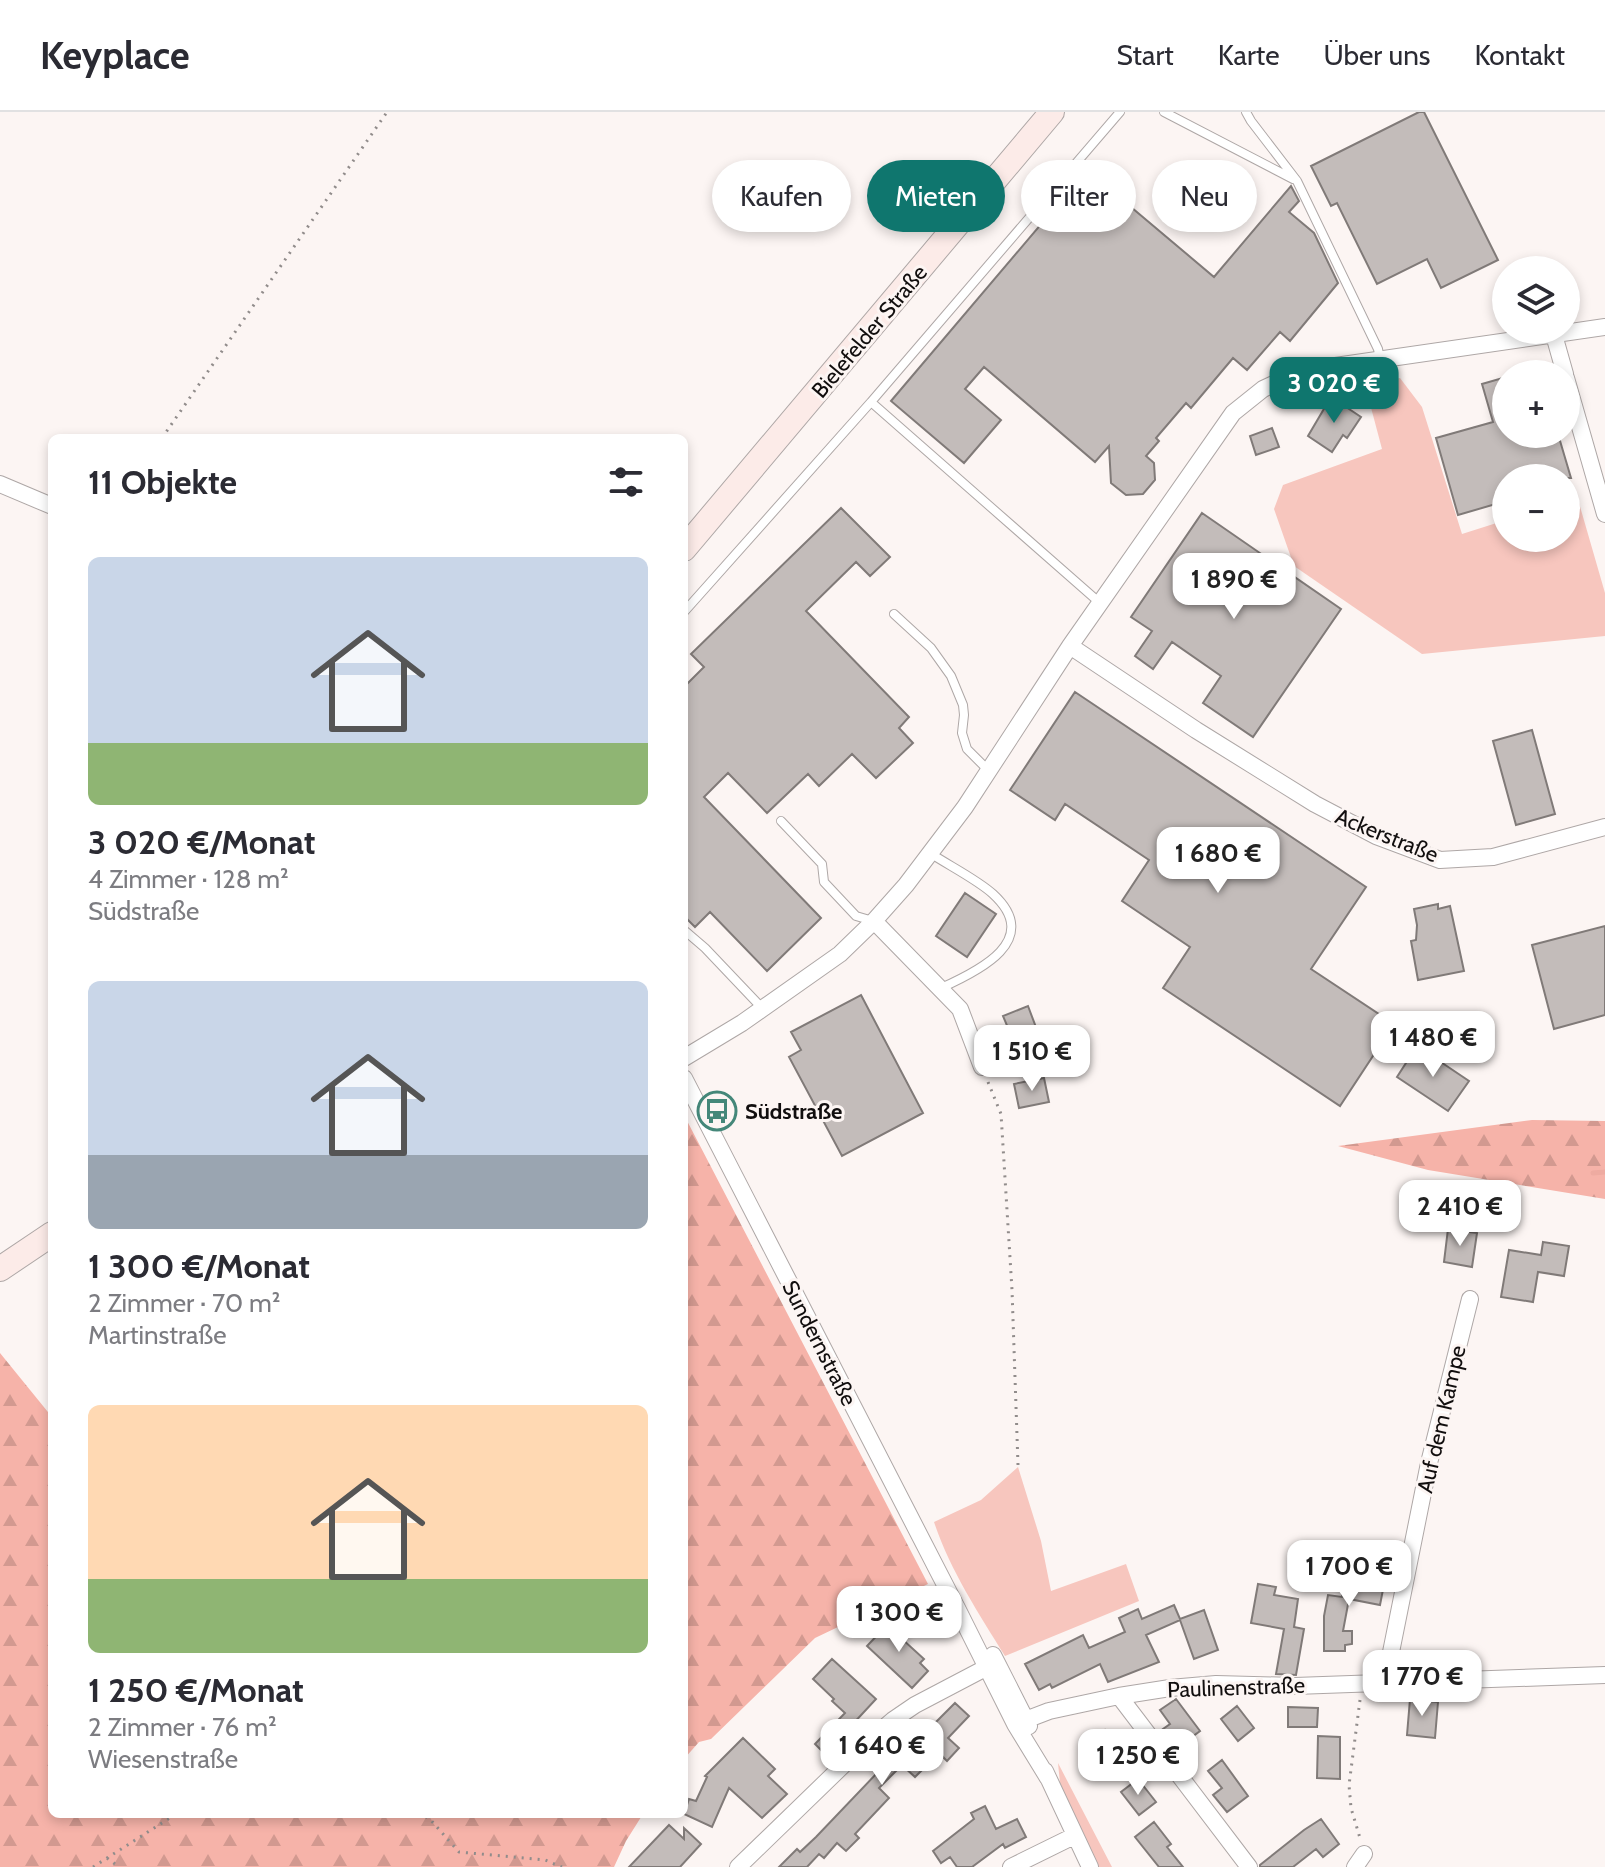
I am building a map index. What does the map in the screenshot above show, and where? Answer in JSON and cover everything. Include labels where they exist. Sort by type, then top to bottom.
[{"type":"main road","name":"Bielefelder Straße","points":[[688,544],[1052,112]]},
{"type":"main road","points":[[0,1269],[48,1237]]},
{"type":"street","points":[[1580,331],[1605,327]]},
{"type":"street","points":[[688,1056],[763,1009],[840,954],[906,885],[965,807],[1070,646],[1233,413],[1263,389],[1301,371],[1492,344]]},
{"type":"street","points":[[1580,425],[1605,513]]},
{"type":"street","points":[[0,484],[48,504]]},
{"type":"street","name":"Ackerstraße","points":[[1070,646],[1315,804],[1376,836],[1440,860],[1493,857],[1605,827]]},
{"type":"street","points":[[874,921],[960,1009],[982,1067]]},
{"type":"street","name":"Sundernstraße","points":[[688,1086],[957,1608],[992,1664],[1090,1867]]},
{"type":"street","name":"Auf dem Kampe","points":[[1385,1682],[1429,1463],[1470,1299]]},
{"type":"street","points":[[738,1867],[893,1720],[992,1664]]},
{"type":"street","name":"Paulinenstraße","points":[[1021,1721],[1049,1711],[1119,1696],[1216,1684],[1295,1686],[1605,1675]]},
{"type":"street","points":[[1119,1696],[1249,1867]]},
{"type":"street","points":[[1011,1867],[1074,1836]]},
{"type":"lane","points":[[688,608],[871,402],[1120,112]]},
{"type":"lane","points":[[1114,120],[1128,112]]},
{"type":"lane","points":[[1164,112],[1297,181]]},
{"type":"lane","points":[[1246,112],[1297,181],[1378,349],[1380,360]]},
{"type":"lane","points":[[871,402],[1100,603]]},
{"type":"lane","points":[[894,614],[931,648],[951,676],[963,705],[962,733],[967,749],[989,770]]},
{"type":"lane","points":[[781,821],[822,864],[824,882],[856,916],[874,921]]},
{"type":"lane","points":[[930,853],[992,893],[1007,910],[1012,924],[1011,937],[983,967],[940,988]]},
{"type":"lane","points":[[688,933],[763,1009]]},
{"type":"path","points":[[165,434],[387,112]]},
{"type":"path","points":[[982,1067],[1001,1114],[1012,1290],[1018,1465]]},
{"type":"path","points":[[1360,1860],[1349,1785],[1362,1683]]},
{"type":"path","points":[[93,1867],[170,1818]]},
{"type":"path","points":[[429,1818],[459,1852],[545,1860],[562,1867]]},
{"type":"path","points":[[107,1858],[119,1867]]},
{"type":"shaded area","points":[[1400,378],[1422,407],[1462,534],[1492,524],[1492,552],[1580,552],[1580,506],[1605,593],[1605,636],[1422,654],[1294,566],[1274,509],[1283,485],[1382,449],[1365,385]]},
{"type":"shaded area","points":[[1018,1467],[1041,1541],[1051,1591],[1126,1564],[1139,1601],[1005,1656],[975,1608],[934,1522],[981,1500]]},
{"type":"shaded area","points":[[1058,1763],[1112,1867],[1097,1867],[1060,1783]]},
{"type":"green space","points":[[1532,1120],[1605,1121],[1605,1199],[1428,1170],[1338,1146]]},
{"type":"green space","points":[[688,1123],[928,1584],[815,1638],[711,1739],[699,1742],[688,1754]]},
{"type":"green space","points":[[0,1353],[48,1412],[48,1818],[640,1818],[614,1867],[0,1867]]},
{"type":"building","points":[[1424,112],[1496,256],[1492,256],[1492,263],[1441,288],[1427,259],[1377,284],[1337,203],[1331,206],[1311,166]]},
{"type":"building","points":[[1291,186],[1299,201],[1289,212],[1314,233],[1338,283],[1290,341],[1280,332],[1247,370],[1233,358],[1191,408],[1186,403],[1156,438],[1159,441],[1146,456],[1154,463],[1155,480],[1143,494],[1126,495],[1111,483],[1109,446],[1095,462],[984,367],[965,389],[1001,420],[964,463],[891,401],[1034,232],[1136,232],[1136,211],[1152,225],[1152,232],[1161,232],[1214,277],[1252,232],[1257,232],[1257,226]]},
{"type":"building","points":[[1492,381],[1492,419],[1482,384]]},
{"type":"building","points":[[1331,397],[1361,417],[1347,438],[1343,435],[1332,452],[1308,436]]},
{"type":"building","points":[[1492,422],[1492,448],[1562,448],[1567,464],[1492,464],[1492,505],[1458,515],[1436,438]]},
{"type":"building","points":[[1272,428],[1279,447],[1256,455],[1250,436]]},
{"type":"building","points":[[841,508],[890,557],[870,576],[856,562],[806,611],[909,717],[899,728],[913,743],[876,778],[852,754],[819,786],[808,774],[767,813],[728,773],[704,797],[821,918],[767,971],[710,912],[695,927],[688,920],[688,683],[704,667],[691,654]]},
{"type":"building","points":[[1202,513],[1341,609],[1253,737],[1203,703],[1221,676],[1172,642],[1153,669],[1135,656],[1152,631],[1131,617]]},
{"type":"building","points":[[1075,692],[1366,887],[1311,969],[1394,1024],[1340,1106],[1163,988],[1190,947],[1122,901],[1149,860],[1065,804],[1055,820],[1010,790]]},
{"type":"building","points":[[1532,730],[1555,814],[1516,825],[1493,741]]},
{"type":"building","points":[[965,893],[996,914],[967,957],[936,936]]},
{"type":"building","points":[[1438,904],[1438,909],[1450,906],[1464,971],[1418,980],[1411,941],[1416,940],[1414,909]]},
{"type":"building","points":[[1605,926],[1605,1015],[1554,1029],[1532,945]]},
{"type":"building","points":[[861,995],[923,1113],[842,1156],[789,1057],[801,1050],[791,1032]]},
{"type":"building","points":[[1028,1006],[1040,1038],[1016,1047],[1003,1016]]},
{"type":"building","points":[[1417,1046],[1469,1081],[1448,1111],[1397,1077]]},
{"type":"building","points":[[1044,1078],[1049,1102],[1019,1108],[1014,1084]]},
{"type":"building","points":[[1448,1229],[1477,1233],[1472,1267],[1444,1262]]},
{"type":"building","points":[[1543,1242],[1569,1246],[1564,1276],[1538,1272],[1533,1302],[1501,1297],[1509,1250],[1541,1255]]},
{"type":"building","points":[[1370,1571],[1386,1574],[1380,1605],[1349,1599],[1343,1631],[1352,1631],[1352,1644],[1345,1645],[1345,1651],[1324,1651],[1324,1616],[1328,1595],[1342,1597],[1346,1577],[1369,1577]]},
{"type":"building","points":[[1258,1584],[1276,1587],[1274,1595],[1298,1599],[1294,1627],[1304,1629],[1296,1675],[1276,1674],[1284,1629],[1251,1623]]},
{"type":"building","points":[[1174,1605],[1180,1619],[1204,1610],[1218,1650],[1194,1659],[1180,1620],[1146,1635],[1159,1662],[1108,1682],[1100,1664],[1052,1688],[1050,1684],[1039,1690],[1025,1664],[1083,1635],[1089,1648],[1125,1632],[1119,1618],[1138,1609],[1142,1619]]},
{"type":"building","points":[[895,1621],[907,1633],[902,1639],[924,1659],[920,1663],[928,1671],[912,1688],[867,1646]]},
{"type":"building","points":[[832,1659],[876,1699],[825,1754],[815,1744],[845,1713],[813,1679]]},
{"type":"building","points":[[1176,1699],[1200,1731],[1177,1748],[1163,1729],[1170,1724],[1160,1710]]},
{"type":"building","points":[[1410,1699],[1438,1702],[1435,1738],[1407,1735]]},
{"type":"building","points":[[955,1703],[969,1716],[948,1738],[959,1748],[947,1761],[939,1753],[915,1777],[902,1765],[879,1788],[889,1798],[855,1834],[859,1838],[846,1851],[837,1843],[824,1858],[819,1854],[807,1867],[779,1867],[797,1849],[800,1852],[816,1837],[878,1772],[874,1767],[884,1757],[888,1760],[916,1731],[921,1737]]},
{"type":"building","points":[[1237,1706],[1254,1728],[1238,1741],[1221,1719]]},
{"type":"building","points":[[1288,1707],[1318,1708],[1317,1727],[1288,1727]]},
{"type":"building","points":[[1105,1730],[1125,1756],[1107,1770],[1086,1745]]},
{"type":"building","points":[[1318,1736],[1340,1737],[1340,1779],[1317,1778]]},
{"type":"building","points":[[743,1738],[775,1769],[768,1776],[787,1794],[762,1818],[729,1788],[712,1827],[688,1816],[689,1799],[696,1801],[705,1776]]},
{"type":"building","points":[[1222,1760],[1248,1796],[1227,1812],[1213,1795],[1222,1788],[1208,1771]]},
{"type":"building","points":[[1138,1779],[1156,1802],[1139,1815],[1121,1792]]},
{"type":"building","points":[[985,1806],[996,1829],[1017,1819],[1026,1837],[1005,1848],[1003,1844],[972,1867],[957,1867],[950,1857],[941,1863],[933,1851],[974,1819],[971,1813]]},
{"type":"building","points":[[1321,1819],[1339,1844],[1323,1857],[1316,1849],[1293,1867],[1260,1867],[1304,1830]]},
{"type":"building","points":[[1154,1822],[1171,1844],[1167,1847],[1183,1867],[1159,1867],[1135,1837]]},
{"type":"building","points":[[669,1825],[684,1839],[684,1828],[701,1844],[680,1867],[629,1867]]},
{"type":"waterway","points":[[1593,1173],[1605,1172]]},
{"type":"place","name":"Südstraße","points":[[717,1111]]}]
